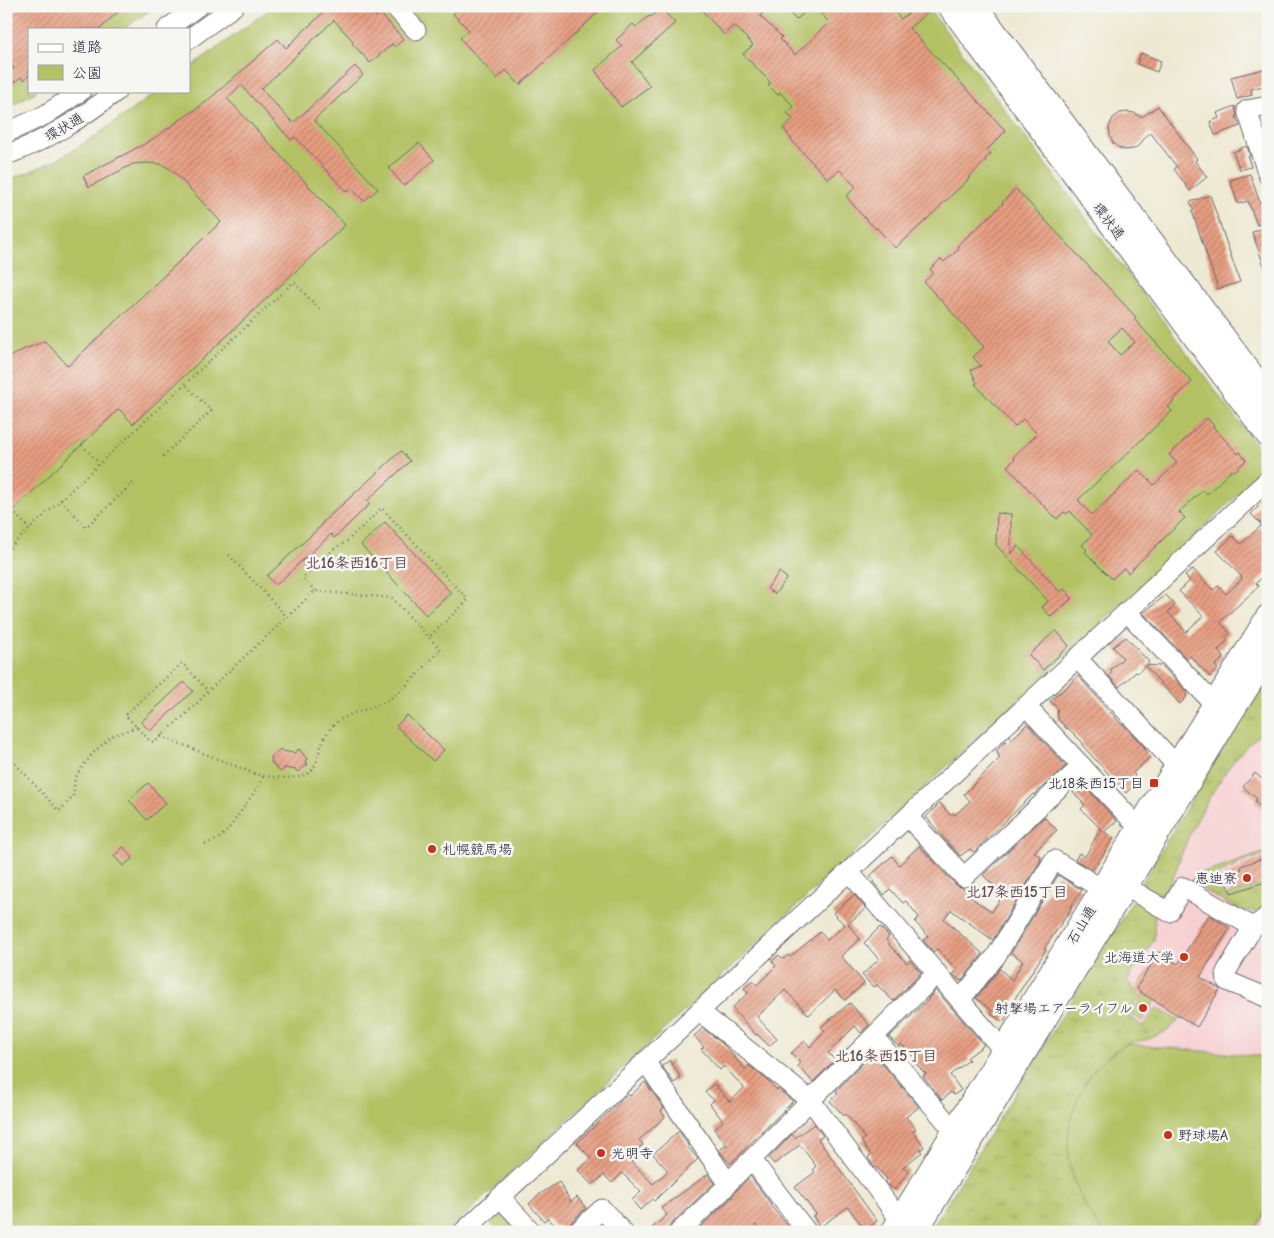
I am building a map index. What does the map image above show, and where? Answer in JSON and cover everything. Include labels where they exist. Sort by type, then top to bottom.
[{"type":"main road","name":"環状通","points":[[950,6],[1268,435]]},
{"type":"main road","name":"環状通","points":[[976,6],[1268,397]]},
{"type":"main road","name":"石山通","points":[[906,1229],[1114,888],[1139,828],[1268,618]]},
{"type":"main road","name":"石山通","points":[[906,1229],[955,1132],[1004,1051],[1268,654]]},
{"type":"street","points":[[168,28],[198,6]]},
{"type":"street","points":[[190,38],[234,6]]},
{"type":"street","points":[[394,6],[416,30]]},
{"type":"street","name":"環状通","points":[[6,133],[45,115],[80,92]]},
{"type":"street","name":"環状通","points":[[6,156],[58,132],[117,92]]},
{"type":"street","points":[[1268,106],[1247,110],[1268,175]]},
{"type":"street","points":[[463,1232],[1268,480]]},
{"type":"street","points":[[1127,612],[1214,704]]},
{"type":"street","points":[[1077,658],[1177,766]]},
{"type":"street","points":[[1026,706],[1139,828]]},
{"type":"street","points":[[908,817],[964,877],[1082,766]]},
{"type":"street","points":[[960,1000],[996,956],[1054,860],[1169,912],[1183,887],[1252,927]]},
{"type":"street","points":[[849,872],[1004,1051]]},
{"type":"street","points":[[1268,915],[1252,927],[1226,972],[1227,981],[1268,998]]},
{"type":"street","points":[[679,1232],[937,974]]},
{"type":"street","points":[[699,1011],[811,1101],[906,1229]]},
{"type":"street","points":[[874,1037],[955,1132]]},
{"type":"street","points":[[645,1061],[728,1183]]},
{"type":"street","points":[[752,1160],[807,1232]]},
{"type":"street","points":[[500,1197],[532,1232]]},
{"type":"street","points":[[577,1232],[602,1209],[623,1232]]},
{"type":"path","points":[[6,551],[294,282],[321,311]]},
{"type":"path","points":[[163,456],[211,411],[185,384]]},
{"type":"path","points":[[82,445],[100,463]]},
{"type":"path","points":[[60,500],[86,527],[134,482]]},
{"type":"path","points":[[161,736],[255,774],[298,777],[309,773],[316,764],[326,735],[335,723],[348,715],[374,707],[390,698],[403,688],[441,650],[392,598],[315,591],[303,578],[382,508],[468,600],[429,637]]},
{"type":"path","points":[[12,511],[30,529]]},
{"type":"path","points":[[229,555],[287,617]]},
{"type":"path","points":[[208,691],[182,663],[126,715],[150,741],[155,742],[315,591]]},
{"type":"path","points":[[12,760],[59,810],[73,797],[75,779],[93,754],[110,737],[137,727]]},
{"type":"path","points":[[205,844],[223,835],[258,787],[263,776]]},
{"type":"shaded area","name":"北海道大学","points":[[1268,681],[1268,1232],[932,1232]]},
{"type":"green space","points":[[6,6],[156,6],[125,28],[28,28],[28,92],[35,92],[11,106],[6,100]]},
{"type":"green space","name":"札幌競馬場","points":[[274,6],[927,6],[1268,461],[1268,467],[447,1232],[6,1232],[6,180],[60,158],[94,137],[157,92],[190,92],[190,68]]},
{"type":"green space","points":[[1268,679],[1268,731],[1254,739],[1224,774],[1191,831],[1172,880],[1164,892],[1159,895],[1141,884],[1220,753]]},
{"type":"green space","points":[[1268,851],[1268,857],[1265,858],[1263,855],[1237,864],[1237,866],[1218,874],[1225,896],[1268,882],[1268,908],[1264,912],[1238,910],[1190,882],[1198,873],[1210,871]]},
{"type":"green space","points":[[1134,899],[1155,911],[1154,940],[1127,981],[1141,995],[1127,1014],[1143,1027],[1156,1008],[1179,1020],[1167,1031],[1149,1039],[1126,1044],[1109,1055],[1235,1232],[940,1232],[934,1225]]},
{"type":"green space","name":"射撃場エアーライフル","points":[[1144,994],[1155,1001],[1142,1021],[1131,1014]]},
{"type":"green space","name":"野球場A","points":[[1126,1044],[1268,1057],[1268,1205],[1255,1232],[1103,1232],[1096,1223],[1075,1183],[1071,1168],[1068,1153],[1070,1121],[1075,1106],[1092,1073],[1106,1058]]},
{"type":"green space","points":[[501,1208],[522,1232],[499,1232],[488,1220]]},
{"type":"building","points":[[6,6],[124,6],[101,28],[28,28],[28,76],[24,80],[21,77],[11,85],[6,80],[6,75],[14,68],[6,58]]},
{"type":"building","points":[[330,6],[366,6],[376,17],[380,13],[403,39],[395,47],[392,44],[370,63],[334,20],[261,89],[293,123],[355,66],[363,75],[314,120],[378,189],[364,201],[351,188],[347,192],[295,137],[291,140],[241,85],[227,98],[345,225],[133,424],[119,409],[6,517],[6,359],[45,341],[68,366],[221,222],[175,173],[160,164],[133,164],[89,187],[83,176],[150,141],[206,102],[278,39],[286,48]]},
{"type":"building","points":[[461,6],[605,6],[520,85],[506,70],[497,79],[460,38],[469,30],[453,14]]},
{"type":"building","points":[[698,6],[770,6],[760,16],[782,37],[780,39],[795,55],[829,22],[814,6],[889,6],[901,19],[918,6],[936,6],[909,28],[1006,131],[987,150],[991,154],[969,179],[895,248],[846,196],[856,187],[840,170],[828,179],[794,143],[783,128],[793,119],[787,113],[794,107],[780,92],[778,95],[768,85],[771,83],[743,54],[753,45],[734,25],[724,35]]},
{"type":"building","points":[[783,6],[811,6],[796,20]]},
{"type":"building","points":[[661,8],[675,23],[632,62],[650,86],[621,107],[595,70],[622,46],[616,40],[633,24],[636,27]]},
{"type":"building","points":[[1141,53],[1161,61],[1157,72],[1137,64]]},
{"type":"building","points":[[1268,68],[1268,85],[1251,89],[1252,95],[1237,99],[1231,77]]},
{"type":"building","points":[[1158,106],[1197,159],[1195,161],[1207,177],[1190,191],[1174,169],[1177,167],[1150,132],[1134,149],[1126,150],[1119,148],[1113,143],[1110,136],[1109,127],[1113,118],[1120,113],[1134,113],[1142,117]]},
{"type":"building","points":[[1235,106],[1240,126],[1215,135],[1210,122],[1219,118],[1217,113]]},
{"type":"building","points":[[419,143],[434,160],[404,186],[389,168]]},
{"type":"building","points":[[1247,146],[1251,167],[1240,170],[1233,152]]},
{"type":"building","points":[[1250,174],[1268,221],[1257,225],[1248,201],[1238,204],[1230,180]]},
{"type":"building","points":[[1016,189],[1136,317],[1134,319],[1192,382],[1168,407],[1172,411],[1078,500],[1092,515],[1139,470],[1154,485],[1177,463],[1169,455],[1207,418],[1238,454],[1240,452],[1246,460],[1234,472],[1232,470],[1207,494],[1203,490],[1179,512],[1185,518],[1128,573],[1124,568],[1112,579],[1085,552],[1087,550],[1082,545],[1092,535],[1070,511],[1067,514],[1064,512],[1057,519],[1007,466],[1015,459],[1013,457],[1037,434],[1023,419],[1015,427],[975,384],[977,383],[971,370],[981,366],[973,357],[984,347],[924,282],[933,273],[930,269],[941,259],[944,262],[959,249],[957,246],[1003,204],[1002,202]],"holes":[[[1122,328],[1135,342],[1120,355],[1108,341]]]},
{"type":"building","points":[[1210,195],[1240,282],[1218,289],[1190,202]]},
{"type":"building","points":[[1265,228],[1268,236],[1268,271],[1266,271],[1252,232]]},
{"type":"building","points":[[401,451],[410,461],[367,501],[370,504],[334,538],[331,534],[276,585],[267,576],[321,524]]},
{"type":"building","points":[[1262,503],[1268,510],[1268,572],[1256,583],[1259,586],[1220,622],[1230,633],[1225,638],[1228,640],[1218,651],[1224,657],[1215,666],[1218,669],[1210,677],[1190,656],[1187,659],[1143,613],[1166,595],[1175,605],[1168,612],[1186,632],[1203,616],[1179,591],[1190,581],[1185,576],[1193,569],[1213,590],[1218,586],[1226,594],[1242,579],[1217,551],[1233,536],[1241,544],[1262,525],[1251,514]]},
{"type":"building","points":[[997,513],[1011,514],[1011,554],[1018,546],[1060,592],[1064,589],[1072,598],[1051,617],[1042,607],[1048,601],[996,545]]},
{"type":"building","points":[[385,522],[451,593],[426,615],[361,545]]},
{"type":"building","points":[[779,572],[787,578],[775,594],[767,589]]},
{"type":"building","points":[[1056,630],[1069,646],[1043,670],[1029,655]]},
{"type":"building","points":[[1126,637],[1149,662],[1146,665],[1161,665],[1187,692],[1186,698],[1180,704],[1145,666],[1119,687],[1109,676],[1112,672],[1110,670],[1123,658],[1113,647]]},
{"type":"building","points":[[1078,676],[1146,749],[1144,750],[1150,757],[1133,773],[1138,781],[1126,793],[1082,745],[1083,743],[1058,719],[1057,708],[1050,701]]},
{"type":"building","points":[[184,682],[193,691],[150,731],[141,722]]},
{"type":"building","points":[[407,715],[444,750],[433,761],[396,726]]},
{"type":"building","points":[[1027,724],[1066,766],[1033,794],[974,852],[970,849],[960,856],[926,817],[940,803],[950,815],[953,813],[955,815],[970,801],[964,794],[1000,758],[996,751],[1006,741],[1008,743]]},
{"type":"building","points":[[280,749],[294,753],[299,749],[307,759],[305,761],[308,764],[298,772],[285,768],[280,772],[271,762],[271,757]]},
{"type":"building","points":[[1255,773],[1268,784],[1268,813],[1255,802],[1257,799],[1243,787]]},
{"type":"building","points":[[1081,782],[1117,821],[1104,832],[1114,838],[1093,870],[1075,860],[1079,853],[1085,857],[1100,829],[1103,831],[1081,809],[1085,805],[1072,791]]},
{"type":"building","points":[[148,783],[166,803],[147,820],[129,800]]},
{"type":"building","points":[[1044,817],[1057,830],[1034,852],[1041,857],[1041,860],[993,940],[951,910],[944,919],[983,954],[961,981],[953,975],[957,970],[937,949],[933,952],[923,940],[928,936],[915,922],[919,917],[906,901],[903,903],[890,889],[884,895],[870,876],[892,856],[899,865],[919,846],[956,885],[963,888],[973,899],[992,912],[1003,895],[983,875]]},
{"type":"building","points":[[123,847],[133,858],[123,866],[114,856]]},
{"type":"building","name":"恵迪寮","points":[[1264,858],[1265,862],[1268,861],[1268,881],[1231,893],[1224,875],[1242,869],[1241,866]]},
{"type":"building","points":[[1058,875],[1082,890],[1044,949],[1046,950],[1007,1011],[1009,1012],[1003,1022],[991,1014],[992,1011],[976,998],[1000,969],[1012,980],[1023,961],[1011,953]]},
{"type":"building","points":[[854,895],[866,908],[848,924],[860,939],[841,956],[864,983],[845,1000],[835,990],[809,1015],[785,990],[757,1017],[777,1039],[769,1046],[756,1035],[732,1008],[748,993],[744,988],[753,981],[757,985],[776,966],[772,961],[779,955],[783,959],[788,955],[790,957],[820,932],[827,940],[845,925],[833,913]]},
{"type":"building","points":[[1209,915],[1230,928],[1200,977],[1220,989],[1197,1027],[1139,991],[1137,987],[1159,952],[1178,964]]},
{"type":"building","points":[[880,927],[889,936],[886,940],[889,945],[907,963],[910,960],[921,973],[893,1001],[877,985],[873,987],[862,975],[879,959],[864,943]]},
{"type":"building","points":[[936,990],[984,1045],[950,1075],[961,1090],[954,1095],[951,1092],[942,1100],[923,1076],[926,1074],[914,1062],[917,1060],[901,1044],[899,1047],[889,1037]]},
{"type":"building","points":[[850,1003],[869,1025],[861,1033],[855,1026],[828,1053],[835,1060],[813,1082],[798,1066],[800,1064],[799,1061],[791,1053],[805,1041],[810,1047],[825,1031],[821,1027]]},
{"type":"building","points":[[703,1028],[723,1044],[745,1069],[749,1065],[777,1090],[793,1101],[730,1164],[719,1150],[727,1145],[714,1129],[723,1121],[710,1104],[714,1100],[705,1092],[714,1084],[730,1102],[744,1088],[724,1066],[720,1070],[701,1049],[704,1047],[694,1036]]},
{"type":"building","points":[[873,1053],[919,1107],[906,1117],[916,1129],[913,1131],[924,1147],[920,1150],[922,1152],[903,1167],[909,1171],[895,1190],[885,1182],[887,1179],[875,1168],[868,1158],[871,1155],[861,1141],[865,1138],[846,1114],[844,1116],[830,1101],[838,1094],[836,1091]]},
{"type":"building","points":[[670,1060],[681,1078],[674,1083],[662,1066]]},
{"type":"building","points":[[645,1082],[664,1108],[661,1111],[665,1117],[639,1140],[643,1144],[628,1158],[653,1184],[668,1171],[653,1154],[679,1131],[687,1146],[698,1159],[654,1201],[653,1199],[640,1210],[632,1200],[641,1192],[622,1173],[612,1183],[604,1175],[592,1185],[578,1170],[591,1159],[577,1143],[628,1094],[630,1096]]},
{"type":"building","points":[[814,1124],[823,1136],[818,1139],[877,1221],[865,1230],[848,1207],[820,1227],[813,1216],[816,1214],[795,1187],[815,1172],[813,1169],[816,1166],[800,1145],[774,1164],[769,1158],[792,1134],[795,1138]]},
{"type":"building","points":[[708,1174],[714,1183],[671,1224],[668,1232],[648,1232],[667,1215],[661,1208]]},
{"type":"building","points":[[750,1176],[770,1205],[793,1232],[763,1232],[756,1225],[749,1232],[696,1232],[731,1198]]},
{"type":"building","points":[[559,1182],[571,1202],[577,1197],[586,1208],[569,1224],[566,1232],[558,1225],[556,1227],[548,1218],[544,1221],[529,1204],[537,1196]]},
{"type":"place","name":"北18条西15丁目","points":[[1154,783]]},
{"type":"place","name":"札幌競馬場","points":[[432,849]]},
{"type":"place","name":"恵迪寮","points":[[1247,878]]},
{"type":"place","name":"北海道大学","points":[[1184,957]]},
{"type":"place","name":"射撃場エアーライフル","points":[[1143,1008]]},
{"type":"place","name":"野球場A","points":[[1168,1135]]},
{"type":"place","name":"光明寺","points":[[601,1153]]},
{"type":"district","name":"北16条西16丁目","points":[[357,563]]},
{"type":"district","name":"北17条西15丁目","points":[[1017,892]]},
{"type":"district","name":"北16条西15丁目","points":[[886,1056]]}]
